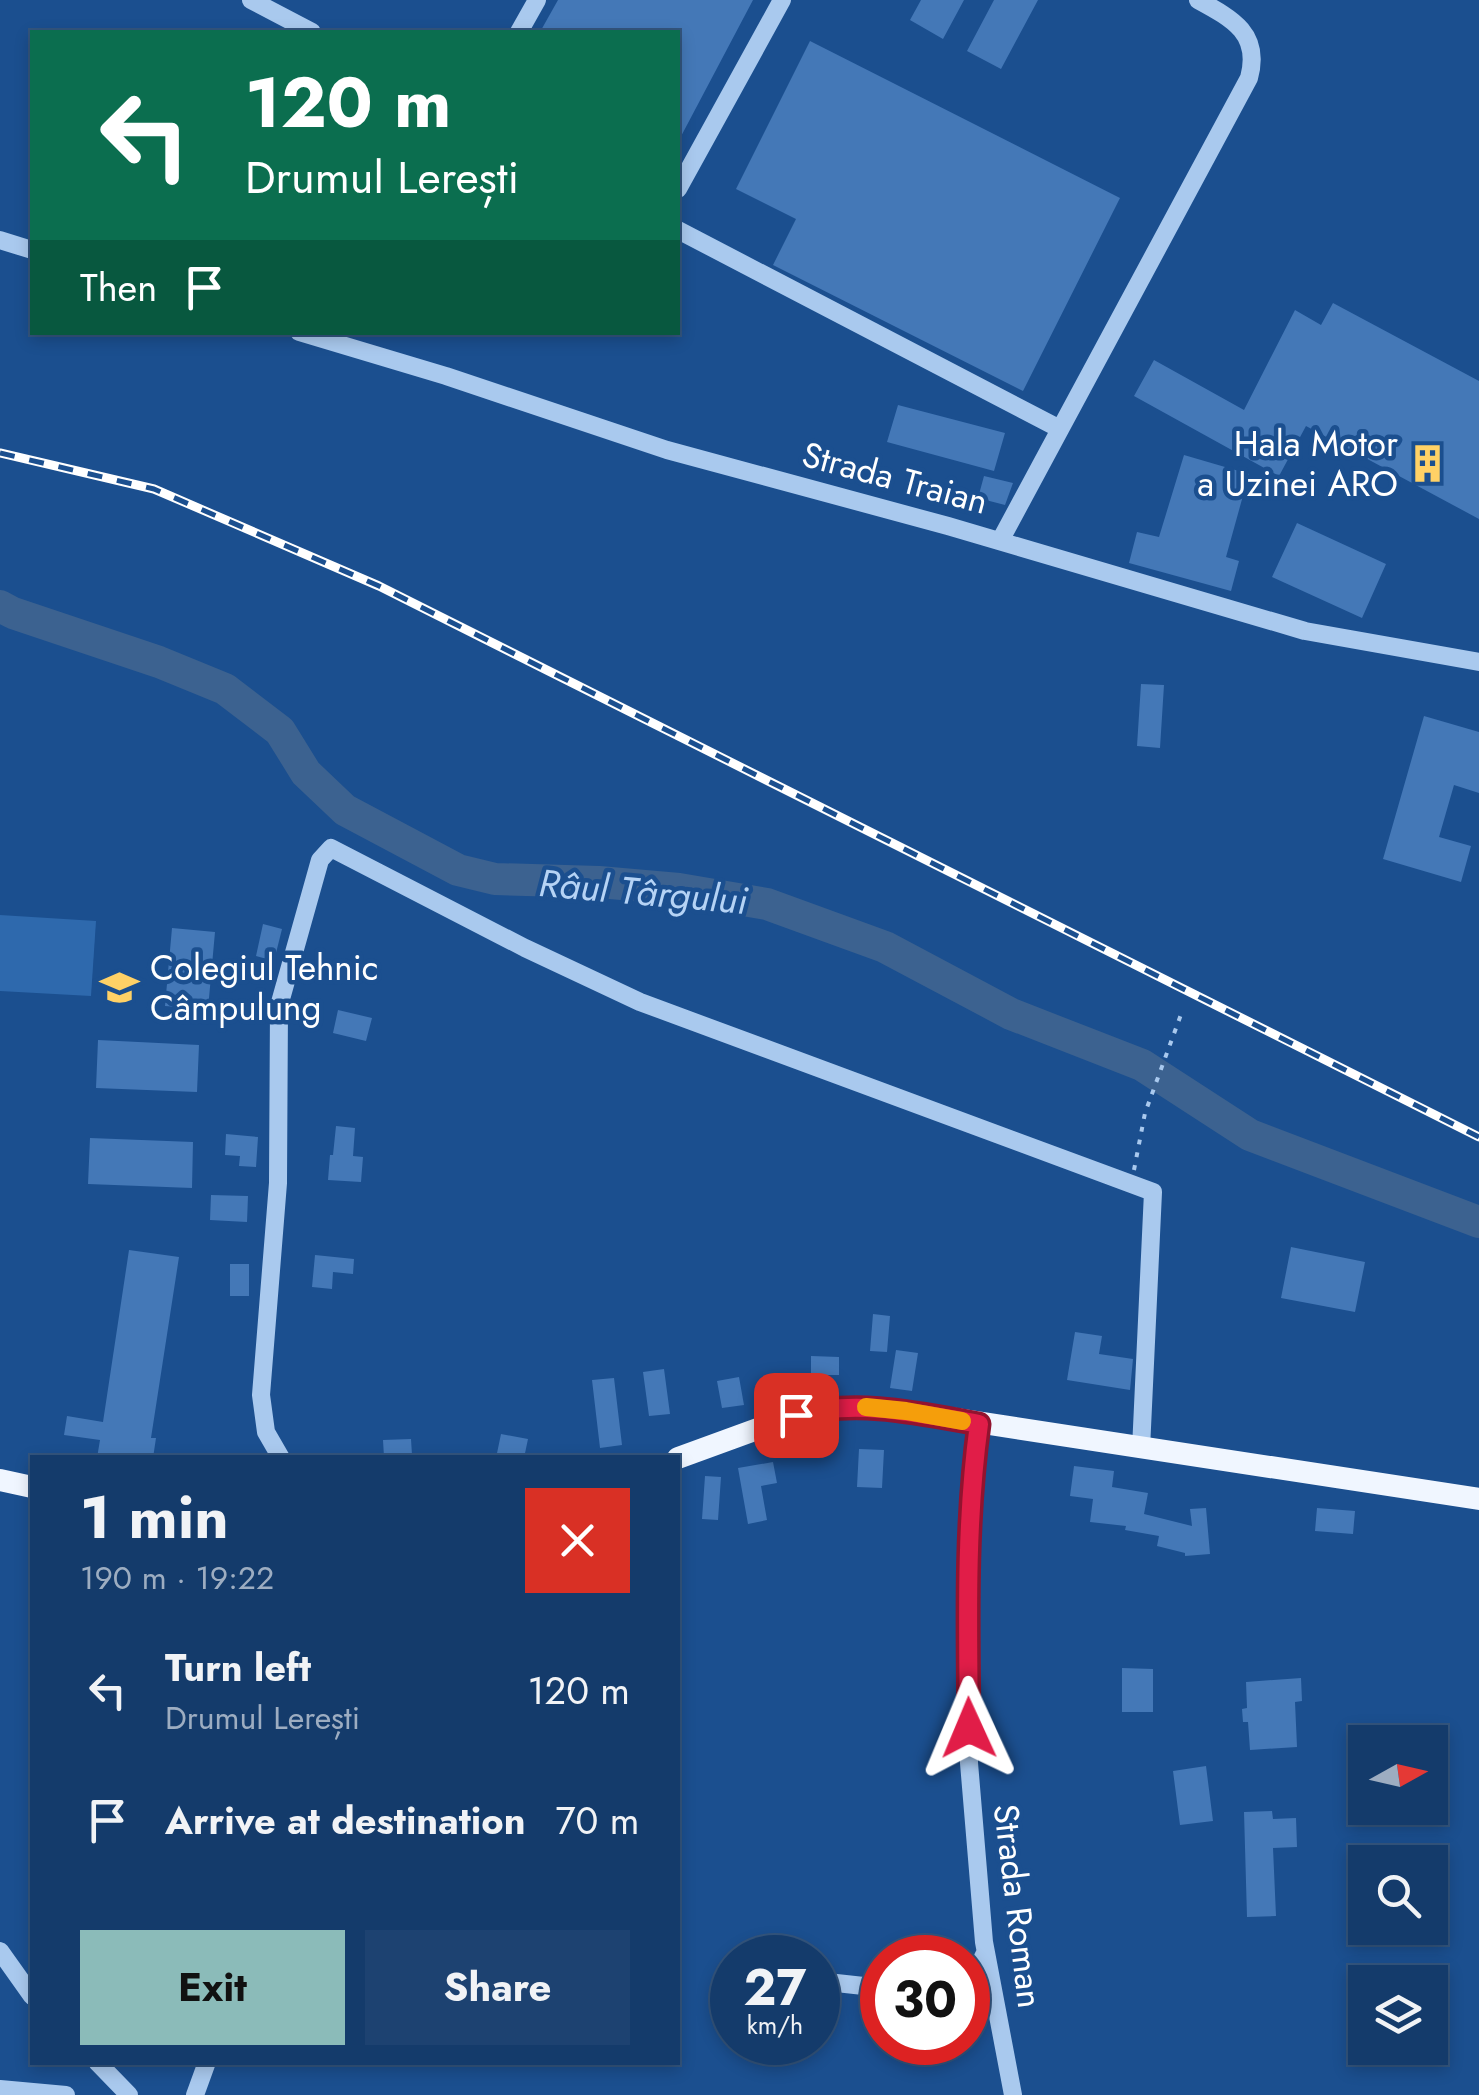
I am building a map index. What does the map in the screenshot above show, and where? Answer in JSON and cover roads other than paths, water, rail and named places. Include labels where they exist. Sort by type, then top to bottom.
[{"type":"main road","points":[[680,1457],[814,1410],[867,1407],[1479,1500]]},
{"type":"main road","points":[[0,1480],[30,1487]]},
{"type":"street","points":[[251,0],[308,30]]},
{"type":"street","points":[[520,30],[537,0]]},
{"type":"street","points":[[680,184],[782,0]]},
{"type":"street","points":[[1000,541],[1249,78],[1254,62],[1241,28],[1198,0]]},
{"type":"street","points":[[680,231],[1060,429]]},
{"type":"street","points":[[0,240],[30,249]]},
{"type":"street","name":"Strada Traian","points":[[309,335],[667,450],[1000,541],[1304,631],[1479,662]]},
{"type":"street","points":[[280,1455],[266,1432],[260,1394],[278,1183],[279,1006],[320,860],[331,848],[640,1002],[1153,1192],[1141,1448]]},
{"type":"street","name":"Strada Roman","points":[[979,1424],[969,1541],[969,1744],[984,1935]]},
{"type":"street","points":[[0,1952],[30,1993]]},
{"type":"street","name":"Strada Roman","points":[[990,1973],[1013,2095]]},
{"type":"street","points":[[100,2065],[130,2095]]},
{"type":"street","points":[[194,2095],[206,2065]]},
{"type":"street","points":[[0,2089],[66,2095]]},
{"type":"waterway","name":"Râul Târgului","points":[[0,606],[225,689],[280,731],[306,773],[345,810],[458,870],[495,879],[679,889],[767,904],[885,947],[1011,1014],[1142,1065],[1250,1135],[1479,1222]]},
{"type":"railway","points":[[0,453],[154,489],[379,586],[1479,1137]]},
{"type":"place","name":"Hala Motor a Uzinei ARO","points":[[1428,464]]},
{"type":"place","name":"Colegiul Tehnic Câmpulung","points":[[120,988]]}]
